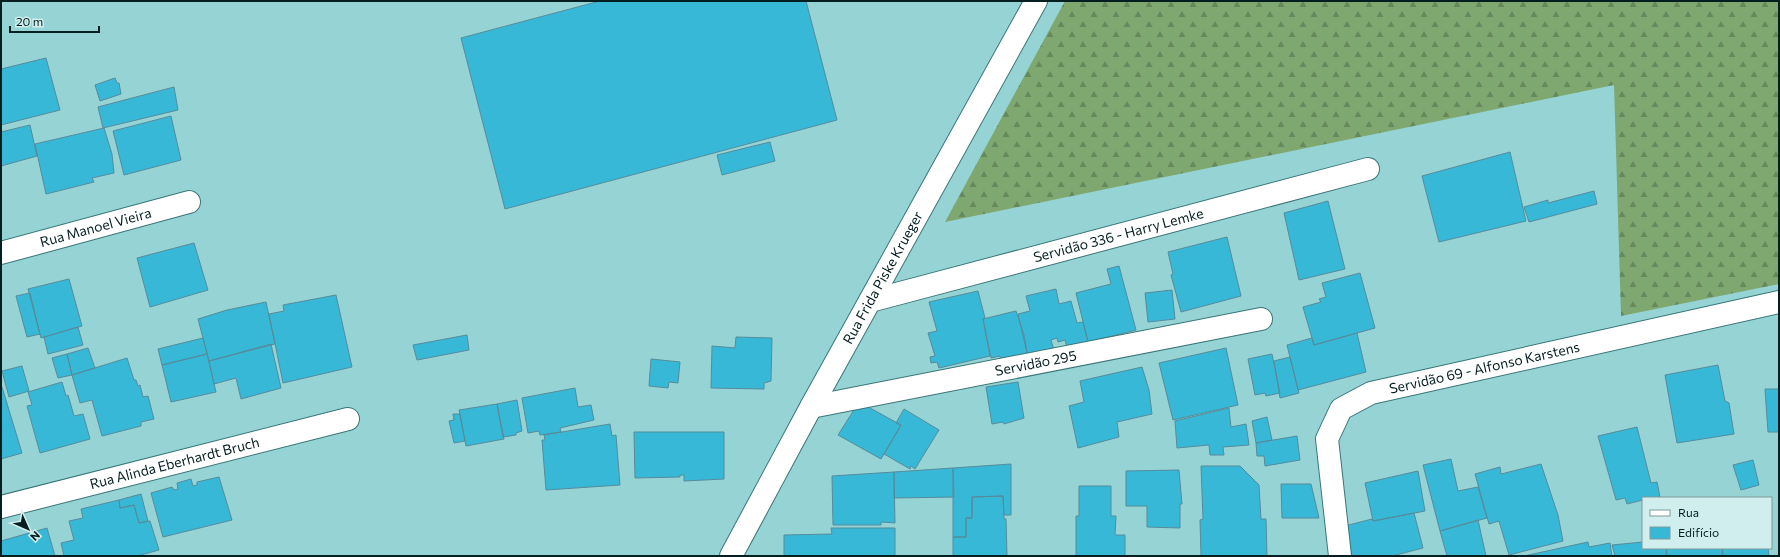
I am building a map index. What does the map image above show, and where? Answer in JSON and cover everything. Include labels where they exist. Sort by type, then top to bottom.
[{"type":"street","name":"Rua Frida Piske Krueger","points":[[731,556],[810,407],[1036,1]]},
{"type":"street","name":"Servidão 336 - Harry Lemke","points":[[870,301],[1368,169]]},
{"type":"street","name":"Rua Manoel Vieira","points":[[1,253],[189,202]]},
{"type":"street","name":"Servidão 69 - Alfonso Karstens","points":[[1340,556],[1327,438],[1341,409],[1371,393],[1779,302]]},
{"type":"street","name":"Servidão 295","points":[[810,407],[1261,319]]},
{"type":"street","name":"Rua Alinda Eberhardt Bruch","points":[[1,507],[348,419]]},
{"type":"green space","points":[[1065,1],[1779,1],[1779,284],[1621,316],[1614,85],[945,222]]},
{"type":"building","points":[[600,1],[806,1],[837,120],[505,209],[461,38]]},
{"type":"building","points":[[46,58],[60,110],[1,125],[1,69]]},
{"type":"building","points":[[115,78],[117,83],[119,83],[121,94],[100,101],[95,85]]},
{"type":"building","points":[[174,87],[178,110],[103,128],[98,107]]},
{"type":"building","points":[[171,116],[181,160],[124,175],[113,131]]},
{"type":"building","points":[[30,125],[37,156],[1,166],[1,132]]},
{"type":"building","points":[[104,128],[112,154],[114,173],[92,178],[94,182],[46,194],[35,144]]},
{"type":"building","points":[[770,142],[775,161],[722,175],[717,155]]},
{"type":"building","points":[[1510,152],[1526,221],[1439,242],[1422,176]]},
{"type":"building","points":[[1594,191],[1597,204],[1529,222],[1524,207],[1548,200],[1548,203]]},
{"type":"building","points":[[1328,201],[1345,269],[1299,280],[1284,213]]},
{"type":"building","points":[[1227,237],[1241,296],[1181,312],[1171,275],[1173,274],[1168,252]]},
{"type":"building","points":[[194,243],[208,290],[150,307],[137,258]]},
{"type":"building","points":[[1119,266],[1136,330],[1088,342],[1076,293],[1111,284],[1107,269]]},
{"type":"building","points":[[1360,273],[1375,328],[1314,345],[1303,307],[1321,302],[1319,299],[1326,297],[1322,283]]},
{"type":"building","points":[[69,279],[82,326],[41,338],[28,289]]},
{"type":"building","points":[[1056,289],[1059,304],[1071,301],[1077,323],[1083,322],[1088,342],[1067,347],[1065,340],[1058,342],[1057,338],[1051,340],[1054,350],[1028,357],[1018,314],[1030,311],[1026,296]]},
{"type":"building","points":[[1172,290],[1175,319],[1148,322],[1145,293]]},
{"type":"building","points":[[978,291],[985,318],[983,319],[990,356],[939,368],[937,362],[931,363],[930,357],[935,356],[928,333],[937,331],[929,302]]},
{"type":"building","points":[[30,293],[40,334],[27,337],[16,296]]},
{"type":"building","points":[[336,295],[352,367],[283,383],[269,314],[284,311],[283,305]]},
{"type":"building","points":[[266,302],[275,344],[209,361],[198,319],[227,310]]},
{"type":"building","points":[[1016,311],[1024,335],[1028,357],[1001,363],[1000,356],[991,358],[983,319]]},
{"type":"building","points":[[78,327],[83,345],[48,354],[44,337]]},
{"type":"building","points":[[1357,333],[1366,372],[1298,390],[1287,345],[1312,338],[1314,345]]},
{"type":"building","points":[[467,335],[469,350],[417,360],[413,345]]},
{"type":"building","points":[[736,337],[772,338],[771,381],[764,383],[764,389],[711,388],[712,346],[735,348]]},
{"type":"building","points":[[203,338],[207,354],[162,365],[158,349]]},
{"type":"building","points":[[271,344],[281,388],[241,399],[236,378],[214,384],[209,361]]},
{"type":"building","points":[[88,348],[95,368],[72,375],[67,354]]},
{"type":"building","points":[[1226,348],[1238,405],[1173,420],[1159,363]]},
{"type":"building","points":[[67,354],[72,375],[58,378],[52,358]]},
{"type":"building","points":[[207,354],[216,392],[171,402],[162,365]]},
{"type":"building","points":[[1272,354],[1280,393],[1266,396],[1265,393],[1255,395],[1248,359]]},
{"type":"building","points":[[1290,357],[1299,393],[1280,398],[1274,361]]},
{"type":"building","points":[[127,358],[134,380],[136,380],[138,386],[140,385],[143,397],[148,396],[154,419],[141,422],[141,426],[102,436],[92,400],[80,403],[72,375]]},
{"type":"building","points":[[651,359],[680,362],[678,383],[669,382],[668,388],[649,386]]},
{"type":"building","points":[[1718,365],[1725,401],[1729,403],[1734,434],[1677,443],[1665,375]]},
{"type":"building","points":[[22,366],[29,391],[9,397],[2,371]]},
{"type":"building","points":[[1142,367],[1149,390],[1152,414],[1117,422],[1119,437],[1078,448],[1069,406],[1084,402],[1080,381]]},
{"type":"building","points":[[62,382],[66,396],[68,395],[74,416],[83,414],[90,439],[40,453],[27,406],[32,405],[28,392]]},
{"type":"building","points":[[1018,382],[1024,418],[1004,424],[1003,422],[992,424],[986,387]]},
{"type":"building","points":[[2,387],[22,453],[1,459],[1,388]]},
{"type":"building","points":[[575,388],[578,407],[591,405],[594,420],[560,428],[561,432],[540,435],[539,431],[528,433],[522,398]]},
{"type":"building","points":[[1765,389],[1779,389],[1779,432],[1768,432]]},
{"type":"building","points":[[517,400],[522,431],[516,433],[516,435],[503,437],[497,404]]},
{"type":"building","points":[[859,402],[901,425],[881,459],[838,435]]},
{"type":"building","points":[[497,404],[504,439],[466,446],[459,410]]},
{"type":"building","points":[[1229,408],[1231,427],[1246,424],[1249,445],[1223,447],[1224,455],[1210,455],[1209,445],[1177,448],[1175,421]]},
{"type":"building","points":[[904,409],[939,430],[915,469],[911,466],[910,469],[884,454],[901,425],[896,423]]},
{"type":"building","points":[[453,414],[460,414],[465,441],[454,443],[449,421],[454,420]]},
{"type":"building","points":[[1267,417],[1272,440],[1256,443],[1252,421]]},
{"type":"building","points":[[610,424],[612,436],[616,435],[620,485],[546,490],[542,440],[545,440],[544,435]]},
{"type":"building","points":[[1637,427],[1651,483],[1657,482],[1660,497],[1642,497],[1642,500],[1627,504],[1625,498],[1616,500],[1598,436]]},
{"type":"building","points":[[634,432],[724,432],[724,479],[684,481],[684,475],[680,475],[680,477],[635,478]]},
{"type":"building","points":[[1297,436],[1300,460],[1265,466],[1264,456],[1257,456],[1256,443]]},
{"type":"building","points":[[1451,459],[1458,491],[1478,487],[1487,518],[1440,531],[1423,465]]},
{"type":"building","points":[[1753,460],[1759,485],[1741,490],[1733,465]]},
{"type":"building","points":[[1011,464],[1011,515],[1004,515],[1003,496],[972,497],[972,518],[966,518],[966,537],[953,537],[953,468]]},
{"type":"building","points":[[1541,464],[1558,515],[1563,541],[1509,555],[1499,521],[1489,524],[1475,474],[1500,467],[1501,474]]},
{"type":"building","points":[[1201,466],[1240,466],[1259,485],[1261,519],[1266,519],[1267,556],[1201,556],[1200,520],[1203,519]]},
{"type":"building","points":[[953,468],[954,497],[894,498],[894,472]]},
{"type":"building","points":[[1179,470],[1182,504],[1180,504],[1180,528],[1147,527],[1147,506],[1126,506],[1126,471]]},
{"type":"building","points":[[1418,471],[1425,511],[1373,521],[1365,483]]},
{"type":"building","points":[[894,472],[895,523],[881,522],[881,525],[833,525],[832,476]]},
{"type":"building","points":[[219,477],[232,520],[163,537],[151,493],[172,487],[174,490],[178,489],[177,483],[191,479],[193,486],[197,485],[197,482]]},
{"type":"building","points":[[1281,484],[1311,484],[1319,518],[1282,518]]},
{"type":"building","points":[[1079,486],[1111,486],[1111,516],[1116,516],[1115,535],[1125,535],[1125,556],[1076,556],[1076,516],[1079,516]]},
{"type":"building","points":[[141,494],[148,521],[139,523],[134,505],[120,508],[119,500]]},
{"type":"building","points":[[1003,496],[1004,519],[1006,519],[1007,556],[953,556],[953,537],[966,537],[966,518],[972,518],[972,497]]},
{"type":"building","points":[[119,500],[120,508],[134,505],[139,523],[150,521],[159,550],[137,556],[64,556],[61,543],[74,540],[69,521],[83,518],[81,509]]},
{"type":"building","points":[[1414,513],[1423,548],[1392,556],[1352,556],[1345,526],[1372,519],[1373,521]]},
{"type":"building","points":[[1478,520],[1486,556],[1447,556],[1440,531]]},
{"type":"building","points":[[47,528],[55,556],[1,556],[1,541]]},
{"type":"building","points":[[831,528],[895,528],[895,556],[784,556],[784,535],[832,534]]},
{"type":"building","points":[[1588,542],[1589,547],[1610,543],[1612,556],[1524,556]]},
{"type":"building","points":[[1642,542],[1642,549],[1666,549],[1667,556],[1615,556],[1612,545]]},
{"type":"building","points":[[1666,549],[1722,549],[1723,556],[1667,556]]},
{"type":"building","points":[[1722,549],[1768,549],[1769,556],[1723,556]]}]
